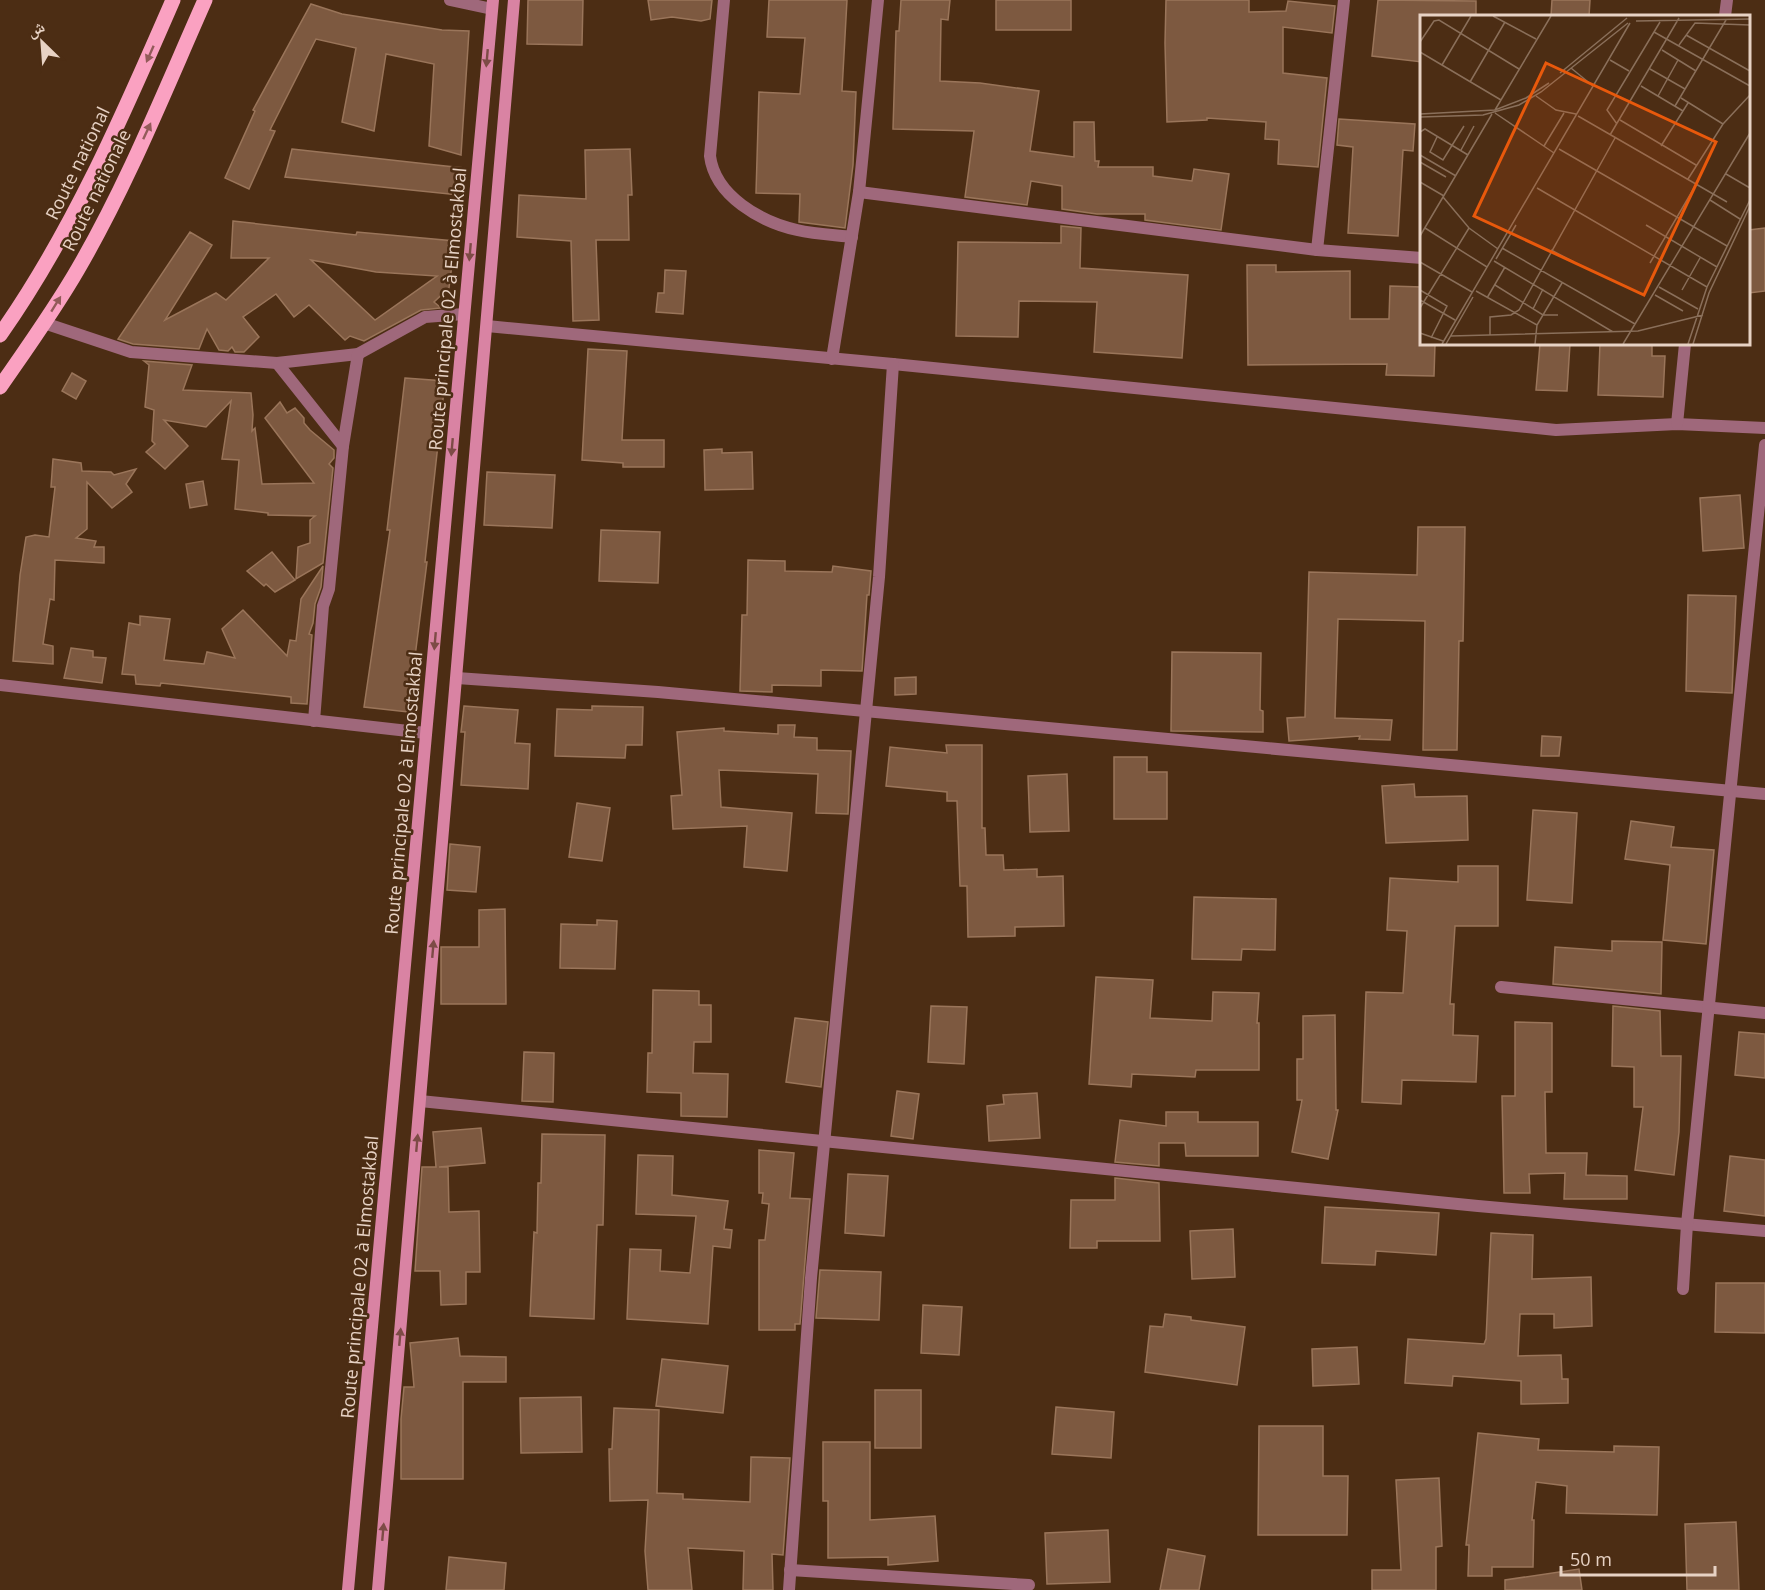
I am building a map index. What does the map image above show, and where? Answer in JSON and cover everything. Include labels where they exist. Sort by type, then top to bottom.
[{"type":"main road","name":"Route national","points":[[0,335],[55,250],[92,181],[173,0]]},
{"type":"main road","name":"Route nationale","points":[[0,387],[79,268],[116,197],[206,0]]},
{"type":"main road","points":[[378,1590],[488,327],[514,0]]},
{"type":"main road","name":"Route principale 02 à Elmostakbal","points":[[348,1590],[492,5]]},
{"type":"street","points":[[450,0],[492,5]]},
{"type":"street","points":[[724,0],[710,156],[712,169],[722,187],[740,203],[780,225],[798,230],[852,237]]},
{"type":"street","points":[[832,359],[860,192],[878,0]]},
{"type":"street","points":[[1317,250],[1344,0]]},
{"type":"street","points":[[1725,15],[1728,0]]},
{"type":"street","points":[[860,192],[1317,250],[1420,258]]},
{"type":"street","points":[[44,323],[131,352],[277,363],[358,354],[425,317],[464,314]]},
{"type":"street","points":[[488,327],[893,364],[1556,430],[1677,424],[1765,428]]},
{"type":"street","points":[[1677,424],[1685,345]]},
{"type":"street","points":[[314,721],[323,606],[329,589],[343,447],[358,354]]},
{"type":"street","points":[[277,363],[343,447]]},
{"type":"street","points":[[789,1590],[811,1278],[879,577],[893,364]]},
{"type":"street","points":[[1683,1289],[1687,1224],[1765,446]]},
{"type":"street","points":[[457,678],[658,692],[1765,794]]},
{"type":"street","points":[[0,685],[426,733]]},
{"type":"street","points":[[1501,987],[1765,1013]]},
{"type":"street","points":[[420,1101],[1479,1206],[1765,1230]]},
{"type":"street","points":[[790,1570],[1029,1585]]},
{"type":"building","points":[[528,0],[583,0],[582,45],[527,44]]},
{"type":"building","points":[[648,0],[712,0],[710,19],[701,21],[672,17],[651,20]]},
{"type":"building","points":[[769,0],[847,0],[842,91],[856,92],[853,165],[845,228],[799,222],[800,194],[756,193],[759,92],[800,94],[805,38],[767,37]]},
{"type":"building","points":[[901,0],[950,0],[948,20],[941,19],[940,81],[980,83],[1039,91],[1030,151],[1074,157],[1074,122],[1094,122],[1095,161],[1099,161],[1098,167],[1153,167],[1153,176],[1192,181],[1194,169],[1229,174],[1221,230],[1145,220],[1145,214],[1097,214],[1062,209],[1062,186],[1031,181],[1027,205],[965,197],[974,131],[893,129],[896,31],[899,31]]},
{"type":"building","points":[[996,0],[1071,0],[1071,30],[996,30]]},
{"type":"building","points":[[1166,0],[1249,0],[1249,12],[1286,11],[1288,1],[1335,6],[1332,33],[1283,27],[1283,73],[1327,78],[1318,167],[1278,164],[1279,140],[1265,139],[1266,122],[1207,118],[1207,120],[1167,122]]},
{"type":"building","points":[[1378,0],[1476,1],[1476,15],[1420,15],[1420,62],[1372,56]]},
{"type":"building","points":[[1552,0],[1590,0],[1589,15],[1551,15]]},
{"type":"building","points":[[311,4],[342,14],[442,30],[469,31],[461,155],[429,146],[434,64],[386,54],[374,131],[342,122],[356,48],[316,39],[270,130],[275,131],[249,189],[225,178],[255,111],[253,110]]},
{"type":"building","points":[[1339,119],[1415,124],[1413,151],[1403,150],[1398,236],[1348,233],[1353,147],[1337,145]]},
{"type":"building","points":[[292,149],[464,168],[459,195],[285,177]]},
{"type":"building","points":[[630,149],[632,195],[628,195],[629,240],[596,240],[599,320],[573,321],[571,241],[517,237],[519,195],[586,199],[585,150]]},
{"type":"building","points":[[233,221],[356,235],[357,232],[455,241],[449,288],[434,302],[441,308],[421,310],[364,341],[350,336],[345,340],[309,305],[294,317],[276,294],[243,317],[259,337],[244,352],[235,352],[232,347],[228,351],[219,350],[207,329],[199,349],[133,344],[118,339],[190,232],[212,245],[165,320],[216,293],[226,300],[269,258],[231,258]],"holes":[[[311,260],[376,272],[437,276],[375,320]]]},
{"type":"building","points":[[1061,226],[1081,228],[1080,268],[1188,275],[1182,358],[1094,352],[1097,302],[1019,301],[1018,337],[956,336],[958,242],[1061,243]]},
{"type":"building","points":[[1765,228],[1765,291],[1750,293],[1750,230]]},
{"type":"building","points":[[1247,265],[1276,265],[1276,272],[1350,271],[1350,319],[1389,319],[1390,286],[1420,287],[1420,345],[1435,345],[1434,376],[1386,375],[1387,364],[1248,365]]},
{"type":"building","points":[[665,270],[686,271],[683,314],[656,312],[658,293],[664,293]]},
{"type":"building","points":[[1540,345],[1570,345],[1567,391],[1536,390]]},
{"type":"building","points":[[1600,345],[1652,345],[1652,356],[1665,356],[1663,397],[1598,395]]},
{"type":"building","points":[[588,349],[627,351],[622,440],[664,440],[664,467],[623,467],[623,463],[582,460]]},
{"type":"building","points":[[144,361],[192,365],[183,390],[251,393],[252,431],[255,428],[262,484],[314,483],[265,418],[280,402],[287,413],[295,408],[304,418],[304,423],[310,430],[334,450],[334,458],[329,464],[333,468],[323,563],[296,579],[298,547],[310,543],[310,520],[315,516],[268,515],[268,513],[235,509],[239,460],[222,459],[231,401],[206,427],[164,420],[188,446],[165,469],[146,452],[155,444],[152,441],[154,410],[145,407],[149,365]]},
{"type":"building","points":[[72,373],[86,381],[76,399],[62,391]]},
{"type":"building","points":[[405,378],[445,381],[425,562],[427,562],[408,712],[364,707],[390,530],[387,530]]},
{"type":"building","points":[[722,449],[722,453],[752,452],[753,489],[705,490],[704,450]]},
{"type":"building","points":[[53,459],[81,463],[82,471],[111,472],[114,475],[136,469],[126,484],[132,492],[112,508],[87,482],[87,529],[76,538],[96,541],[94,547],[104,547],[104,563],[55,560],[54,600],[50,599],[43,644],[53,646],[53,664],[13,661],[20,575],[26,537],[35,535],[49,537],[55,487],[51,487]]},
{"type":"building","points":[[487,472],[555,475],[552,528],[484,525]]},
{"type":"building","points":[[203,481],[207,505],[190,508],[186,484]]},
{"type":"building","points":[[1740,495],[1744,548],[1703,551],[1700,498]]},
{"type":"building","points":[[1418,527],[1465,527],[1463,641],[1459,641],[1457,750],[1423,750],[1425,621],[1338,619],[1335,718],[1392,720],[1390,740],[1359,739],[1360,736],[1289,741],[1287,718],[1305,717],[1309,572],[1417,575]]},
{"type":"building","points":[[601,530],[660,532],[658,583],[599,581]]},
{"type":"building","points":[[272,552],[295,580],[275,592],[266,584],[264,586],[247,571]]},
{"type":"building","points":[[748,560],[785,561],[785,571],[832,572],[833,566],[871,571],[869,595],[867,595],[862,671],[821,670],[821,686],[772,685],[772,692],[740,691],[742,615],[747,615]]},
{"type":"building","points":[[323,566],[321,587],[309,634],[312,635],[307,704],[291,703],[291,697],[161,683],[160,686],[136,684],[135,675],[122,674],[129,623],[140,625],[140,616],[170,619],[164,660],[204,664],[207,652],[235,658],[222,629],[243,610],[287,656],[290,640],[296,641],[301,599]]},
{"type":"building","points":[[1688,595],[1736,596],[1732,693],[1686,691]]},
{"type":"building","points":[[71,648],[93,651],[93,657],[106,658],[102,683],[64,678]]},
{"type":"building","points":[[1172,652],[1261,653],[1260,710],[1263,711],[1263,732],[1171,731]]},
{"type":"building","points":[[916,677],[916,694],[895,695],[895,678]]},
{"type":"building","points":[[464,706],[518,710],[515,743],[530,744],[528,789],[461,785],[465,732],[461,732]]},
{"type":"building","points":[[592,706],[643,707],[642,745],[626,745],[625,758],[555,756],[557,709],[592,710]]},
{"type":"building","points":[[778,725],[795,725],[794,737],[817,738],[817,750],[851,751],[848,814],[816,813],[818,774],[719,770],[721,807],[792,813],[787,871],[744,867],[747,826],[673,829],[671,796],[682,795],[677,732],[724,728],[724,731],[778,734]]},
{"type":"building","points":[[1542,736],[1561,737],[1559,756],[1541,756]]},
{"type":"building","points":[[946,745],[982,745],[982,828],[985,828],[986,855],[1003,855],[1004,870],[1037,869],[1037,877],[1063,876],[1064,926],[1015,927],[1015,936],[968,937],[967,886],[960,886],[957,801],[947,801],[947,792],[886,786],[890,747],[947,753]]},
{"type":"building","points":[[1114,757],[1147,757],[1147,772],[1167,772],[1167,819],[1114,819]]},
{"type":"building","points":[[1067,774],[1069,831],[1030,832],[1028,776]]},
{"type":"building","points":[[1414,784],[1415,797],[1467,796],[1468,840],[1386,843],[1382,786]]},
{"type":"building","points":[[577,803],[610,808],[602,861],[569,857]]},
{"type":"building","points":[[1533,810],[1577,813],[1572,903],[1527,900]]},
{"type":"building","points":[[1631,821],[1674,827],[1671,847],[1714,850],[1706,944],[1663,940],[1670,865],[1625,859]]},
{"type":"building","points":[[450,844],[480,847],[476,892],[447,890]]},
{"type":"building","points":[[1458,866],[1498,866],[1498,926],[1455,926],[1450,1004],[1454,1004],[1453,1035],[1478,1036],[1476,1082],[1402,1080],[1401,1104],[1362,1102],[1366,992],[1403,993],[1407,931],[1387,930],[1390,878],[1458,882]]},
{"type":"building","points":[[1194,897],[1276,899],[1275,950],[1242,949],[1241,960],[1192,959]]},
{"type":"building","points":[[505,909],[506,1004],[441,1004],[441,947],[479,947],[479,910]]},
{"type":"building","points":[[597,920],[617,921],[615,969],[560,968],[561,924],[597,925]]},
{"type":"building","points":[[1612,941],[1662,942],[1661,994],[1553,984],[1555,947],[1612,951]]},
{"type":"building","points":[[1096,977],[1153,980],[1150,1018],[1212,1021],[1213,992],[1259,993],[1257,1023],[1259,1023],[1259,1070],[1196,1070],[1195,1077],[1132,1074],[1131,1087],[1089,1084]]},
{"type":"building","points":[[653,990],[699,991],[699,1005],[711,1005],[711,1042],[694,1042],[693,1073],[728,1074],[727,1117],[681,1116],[681,1093],[647,1092],[648,1053],[652,1053]]},
{"type":"building","points":[[931,1006],[967,1007],[964,1064],[928,1062]]},
{"type":"building","points":[[1613,1006],[1660,1011],[1661,1056],[1681,1056],[1679,1132],[1674,1175],[1635,1170],[1643,1107],[1634,1107],[1634,1067],[1612,1066]]},
{"type":"building","points":[[1335,1015],[1336,1110],[1338,1110],[1328,1159],[1292,1152],[1302,1100],[1297,1100],[1297,1059],[1303,1059],[1303,1016]]},
{"type":"building","points":[[795,1018],[828,1022],[821,1087],[786,1082]]},
{"type":"building","points":[[1515,1022],[1552,1023],[1552,1092],[1545,1092],[1546,1153],[1587,1153],[1586,1175],[1627,1176],[1627,1199],[1564,1199],[1565,1173],[1529,1174],[1530,1193],[1504,1193],[1502,1096],[1515,1096]]},
{"type":"building","points":[[1739,1032],[1765,1034],[1765,1078],[1735,1075]]},
{"type":"building","points":[[524,1052],[554,1053],[553,1102],[522,1101]]},
{"type":"building","points":[[897,1091],[919,1094],[913,1139],[891,1136]]},
{"type":"building","points":[[1037,1093],[1040,1138],[989,1141],[987,1106],[1004,1104],[1003,1095]]},
{"type":"building","points":[[1166,1112],[1198,1112],[1198,1122],[1258,1122],[1258,1156],[1186,1156],[1185,1143],[1159,1143],[1159,1166],[1115,1162],[1120,1120],[1166,1126]]},
{"type":"building","points":[[481,1128],[485,1163],[439,1167],[448,1167],[449,1212],[479,1211],[480,1272],[466,1272],[466,1304],[441,1305],[440,1271],[415,1271],[422,1167],[436,1167],[433,1132]]},
{"type":"building","points":[[542,1134],[605,1135],[603,1225],[597,1225],[594,1319],[530,1316],[534,1232],[537,1233],[538,1183],[541,1183]]},
{"type":"building","points":[[759,1150],[794,1153],[790,1198],[810,1199],[800,1324],[795,1324],[795,1330],[759,1330],[759,1240],[765,1240],[769,1204],[762,1203],[763,1193],[759,1193]]},
{"type":"building","points":[[638,1155],[673,1156],[672,1195],[728,1201],[724,1229],[732,1230],[730,1248],[713,1246],[708,1324],[627,1319],[630,1249],[661,1250],[660,1271],[690,1273],[696,1216],[636,1214]]},
{"type":"building","points":[[1730,1156],[1765,1160],[1765,1216],[1724,1211]]},
{"type":"building","points":[[848,1174],[888,1176],[884,1236],[845,1233]]},
{"type":"building","points":[[1115,1178],[1159,1183],[1160,1241],[1097,1241],[1097,1248],[1070,1248],[1071,1200],[1115,1200]]},
{"type":"building","points":[[1325,1207],[1439,1213],[1436,1255],[1376,1251],[1375,1265],[1322,1263]]},
{"type":"building","points":[[1233,1229],[1235,1277],[1192,1279],[1190,1231]]},
{"type":"building","points":[[1491,1233],[1533,1235],[1532,1279],[1591,1277],[1592,1326],[1554,1328],[1554,1314],[1520,1314],[1518,1356],[1561,1355],[1562,1379],[1568,1379],[1568,1403],[1521,1404],[1521,1381],[1453,1376],[1452,1386],[1405,1383],[1408,1339],[1484,1344]]},
{"type":"building","points":[[820,1270],[881,1272],[879,1320],[816,1318]]},
{"type":"building","points":[[1716,1283],[1765,1283],[1765,1333],[1715,1332]]},
{"type":"building","points":[[923,1305],[962,1307],[959,1355],[921,1353]]},
{"type":"building","points":[[1165,1314],[1245,1327],[1237,1385],[1145,1372],[1150,1326],[1163,1327]]},
{"type":"building","points":[[458,1338],[460,1356],[506,1357],[506,1382],[463,1382],[463,1479],[401,1479],[401,1419],[404,1387],[414,1387],[410,1343]]},
{"type":"building","points":[[1357,1347],[1359,1384],[1313,1386],[1312,1349]]},
{"type":"building","points":[[662,1359],[728,1366],[723,1413],[656,1406]]},
{"type":"building","points":[[875,1390],[921,1390],[921,1448],[875,1448]]},
{"type":"building","points":[[581,1397],[582,1452],[521,1453],[520,1398]]},
{"type":"building","points":[[1056,1407],[1114,1412],[1111,1458],[1052,1454]]},
{"type":"building","points":[[614,1408],[659,1410],[657,1493],[683,1494],[683,1499],[750,1502],[751,1457],[790,1458],[783,1555],[772,1554],[773,1590],[743,1590],[744,1551],[688,1548],[692,1590],[648,1590],[645,1551],[648,1500],[610,1501],[609,1449],[612,1449]]},
{"type":"building","points":[[1259,1426],[1323,1426],[1323,1476],[1348,1476],[1347,1535],[1258,1535]]},
{"type":"building","points":[[1478,1433],[1539,1439],[1538,1450],[1614,1452],[1614,1446],[1659,1447],[1657,1515],[1566,1513],[1567,1486],[1536,1482],[1532,1520],[1534,1520],[1533,1567],[1492,1567],[1492,1576],[1468,1576],[1469,1545],[1466,1545]]},
{"type":"building","points":[[823,1442],[870,1442],[870,1520],[935,1516],[938,1561],[888,1565],[888,1557],[828,1558],[828,1501],[823,1501]]},
{"type":"building","points":[[1439,1478],[1442,1546],[1436,1547],[1436,1590],[1372,1590],[1372,1570],[1401,1570],[1396,1480]]},
{"type":"building","points":[[1736,1522],[1739,1590],[1687,1590],[1685,1524]]},
{"type":"building","points":[[1108,1530],[1110,1582],[1047,1584],[1045,1533]]},
{"type":"building","points":[[1168,1549],[1205,1556],[1199,1590],[1160,1590]]},
{"type":"building","points":[[449,1557],[506,1563],[504,1590],[446,1590]]},
{"type":"building","points":[[1579,1569],[1582,1590],[1505,1590],[1505,1580]]}]
